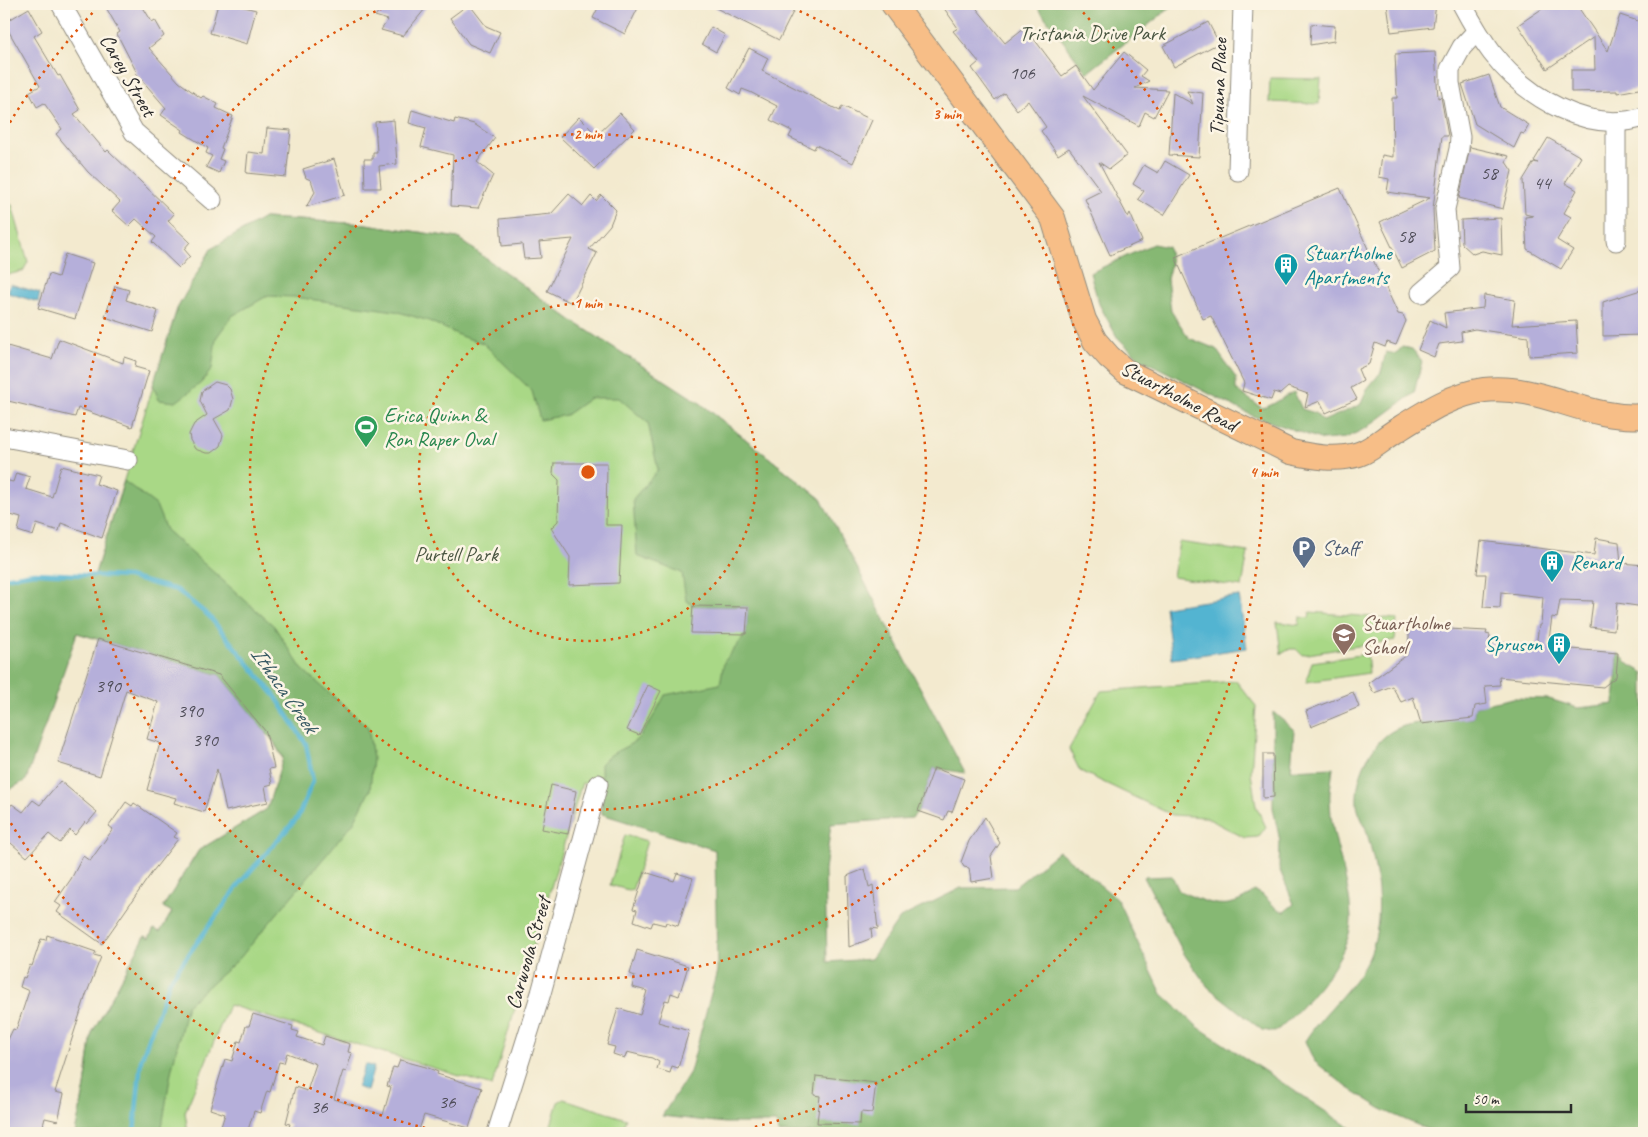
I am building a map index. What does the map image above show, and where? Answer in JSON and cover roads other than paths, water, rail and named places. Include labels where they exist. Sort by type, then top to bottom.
[{"type":"main road","name":"Stuartholme Road","points":[[893,4],[1053,218],[1084,320],[1095,341],[1125,371],[1291,452],[1316,458],[1339,458],[1359,454],[1377,445],[1431,410],[1481,391],[1523,390],[1601,414],[1627,417],[1644,416]]},
{"type":"street","name":"Carey Street","points":[[61,4],[134,132],[212,200]]},
{"type":"street","name":"Tipuana Place","points":[[1238,171],[1244,4]]},
{"type":"street","points":[[1462,4],[1493,54],[1539,95],[1562,109],[1586,118],[1616,122],[1644,117]]},
{"type":"street","points":[[1421,293],[1450,268],[1445,209],[1460,149],[1460,137],[1450,83],[1450,69],[1462,47],[1477,31]]},
{"type":"street","points":[[1616,122],[1616,241]]},
{"type":"street","points":[[4,437],[128,460]]},
{"type":"street","name":"Carwoola Street","points":[[497,1133],[541,993],[598,784]]},
{"type":"water","points":[[10,284],[40,293],[38,302],[8,293]]},
{"type":"water","points":[[1239,596],[1247,648],[1172,659],[1165,607]]},
{"type":"water","points":[[365,1064],[374,1067],[367,1091],[357,1087]]},
{"type":"waterway","name":"Ithaca Creek","points":[[4,578],[34,573],[128,577],[177,590],[209,616],[276,697],[306,744],[313,781],[298,817],[240,883],[170,980],[141,1060],[134,1133]]},
{"type":"place","name":"Stuartholme Apartments","points":[[1286,286]]},
{"type":"place","name":"Erica Quinn & Ron Raper Oval","points":[[366,448]]},
{"type":"place","name":"Staff","points":[[1304,569]]},
{"type":"place","name":"Renard","points":[[1552,583]]},
{"type":"place","name":"Stuartholme School","points":[[1344,656]]},
{"type":"place","name":"Spruson","points":[[1559,665]]},
{"type":"park label","name":"Tristania Drive Park","points":[[1092,33]]},
{"type":"park label","name":"Purtell Park","points":[[456,554]]}]
